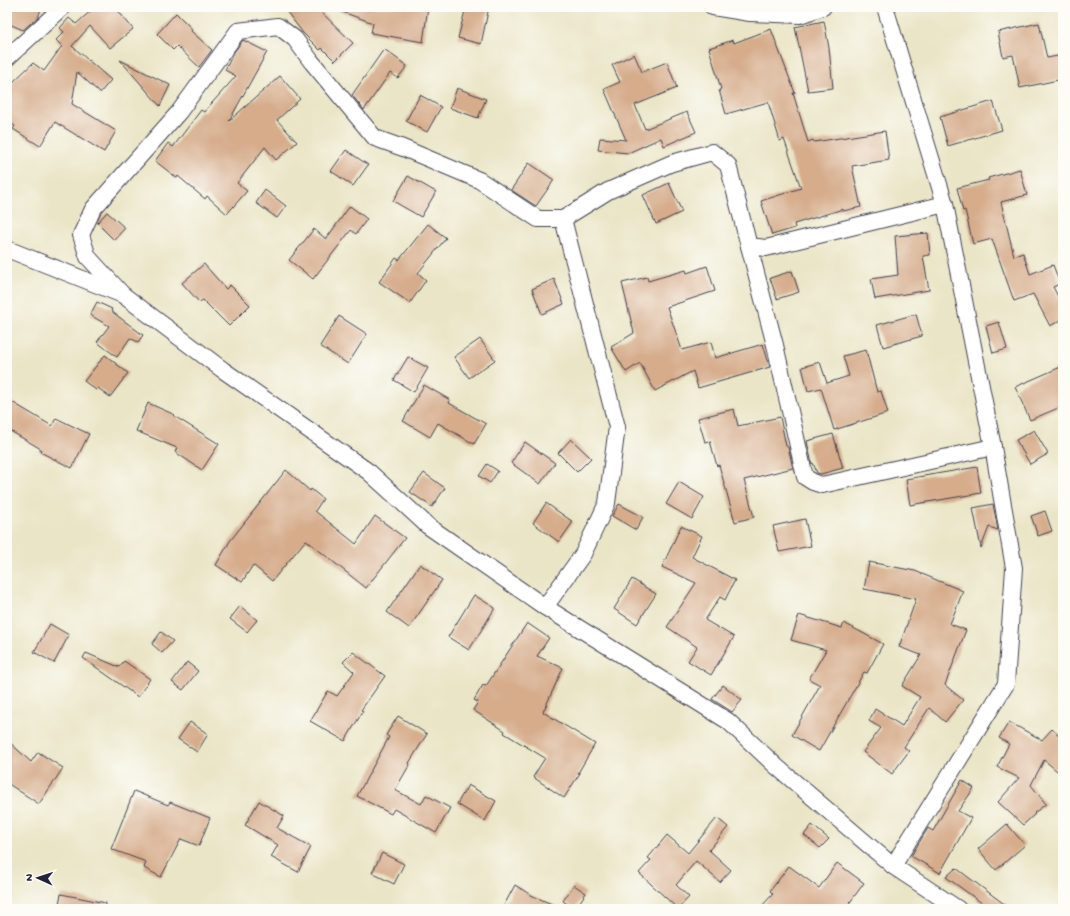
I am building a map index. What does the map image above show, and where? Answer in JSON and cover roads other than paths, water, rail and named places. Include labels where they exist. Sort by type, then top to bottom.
[{"type":"street","points":[[7,58],[63,7]]},
{"type":"street","points":[[713,7],[750,13],[800,15],[823,7]]},
{"type":"street","points":[[885,7],[945,204],[993,447],[1014,568],[1006,684],[892,866]]},
{"type":"street","points":[[958,909],[892,866],[777,767],[728,721],[545,607],[428,526],[369,472],[223,370],[123,295],[88,257],[81,235],[93,209],[179,112],[238,31],[278,26],[295,39],[311,61],[375,138],[404,148],[479,180],[538,219],[563,220],[608,191],[672,163],[712,152],[728,165],[775,345],[805,477],[813,482],[822,485],[993,447]]},
{"type":"street","points":[[749,246],[766,248],[945,204]]},
{"type":"street","points":[[545,607],[583,554],[607,502],[617,427],[563,220]]},
{"type":"street","points":[[7,249],[123,295]]}]
